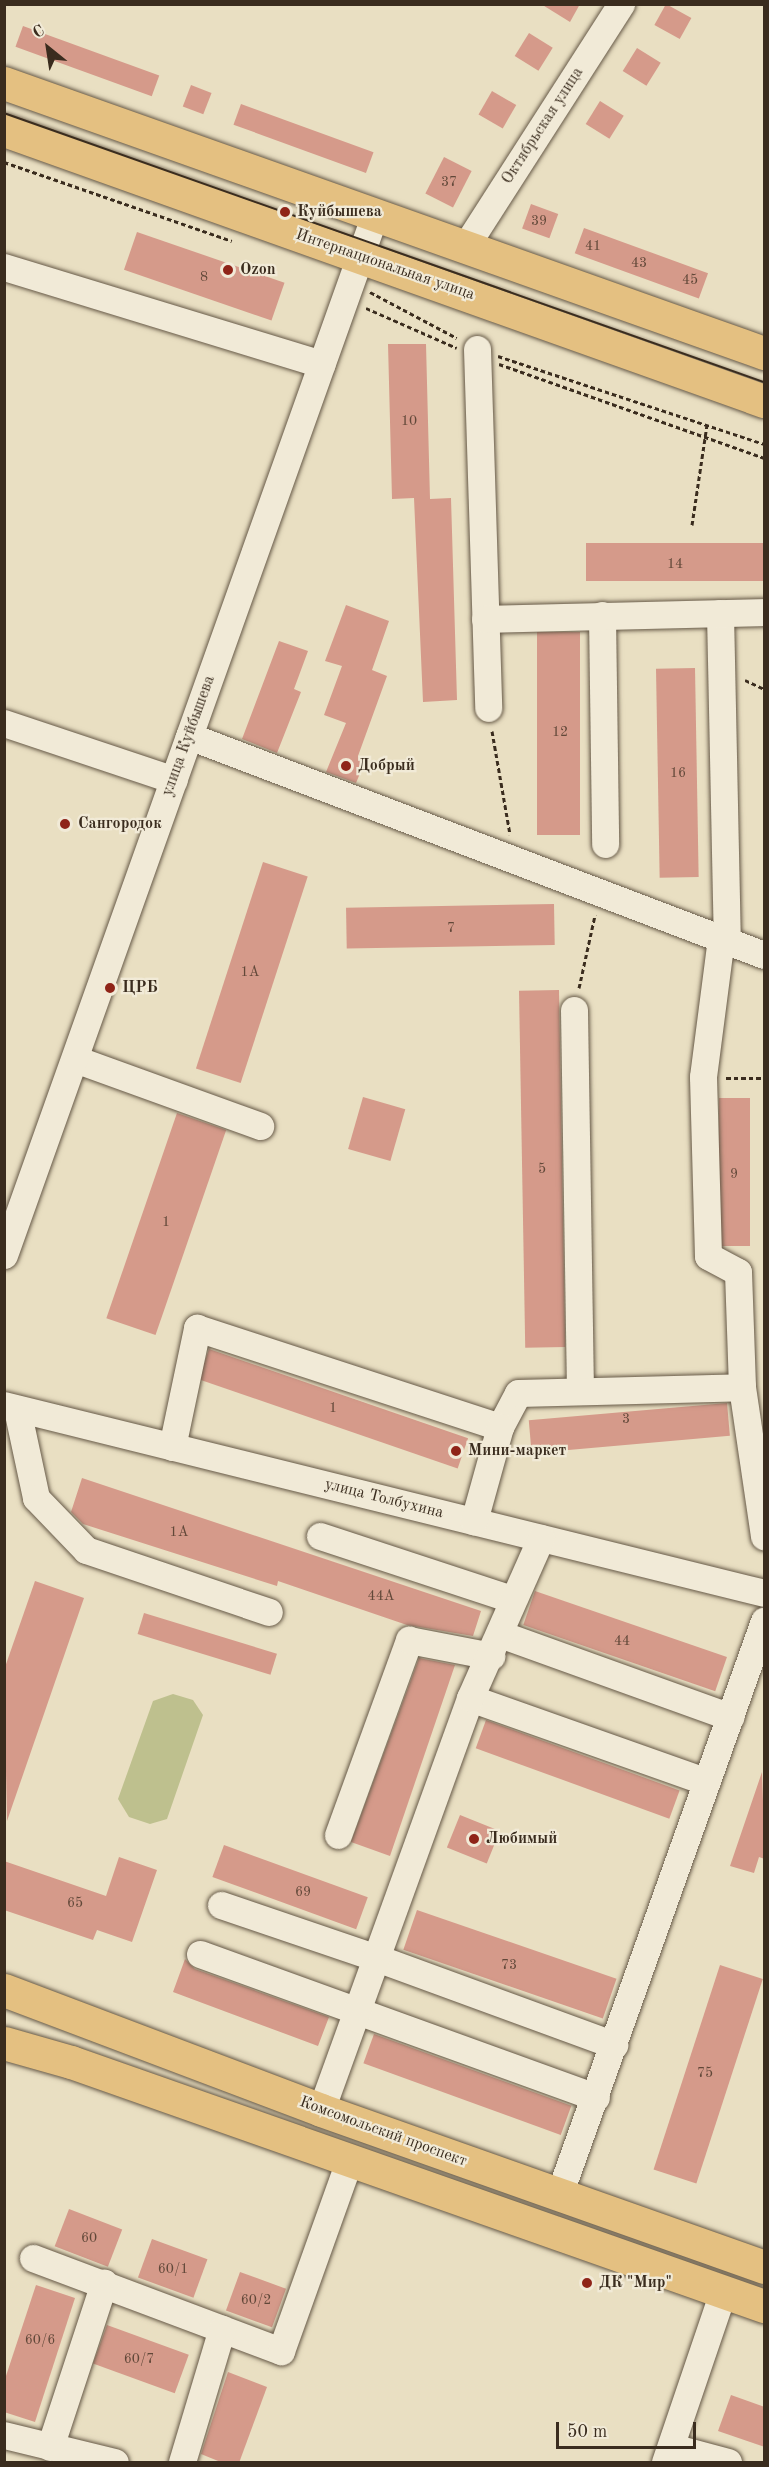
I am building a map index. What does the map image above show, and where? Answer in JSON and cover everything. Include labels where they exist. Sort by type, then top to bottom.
[{"type":"main road","points":[[4,83],[374,217],[765,353]]},
{"type":"main road","name":"Интернациональная улица","points":[[4,130],[353,279],[765,401]]},
{"type":"main road","name":"Комсомольский проспект","points":[[4,1990],[321,2110],[765,2266]]},
{"type":"main road","points":[[4,2043],[765,2306]]},
{"type":"street","name":"Октябрьская улица","points":[[465,247],[621,4]]},
{"type":"street","name":"улица Куйбышева","points":[[4,1255],[374,217]]},
{"type":"street","points":[[4,267],[322,364]]},
{"type":"street","points":[[477,353],[488,708]]},
{"type":"street","points":[[485,619],[765,612]]},
{"type":"street","points":[[720,613],[724,939],[703,1077],[708,1256],[738,1272],[742,1387],[765,1536]]},
{"type":"street","points":[[602,615],[605,844]]},
{"type":"street","points":[[4,723],[174,780]]},
{"type":"street","points":[[189,736],[765,955]]},
{"type":"street","points":[[574,1010],[580,1390]]},
{"type":"street","points":[[75,1059],[260,1126]]},
{"type":"street","points":[[172,1447],[197,1329],[500,1427]]},
{"type":"street","points":[[474,1521],[500,1427],[518,1393],[742,1387]]},
{"type":"street","points":[[11,1407],[36,1498],[86,1550],[269,1612]]},
{"type":"street","name":"улица Толбухина","points":[[11,1407],[765,1593]]},
{"type":"street","points":[[320,1536],[512,1599]]},
{"type":"street","points":[[321,2110],[355,2008],[470,1698],[495,1645],[512,1599],[542,1538]]},
{"type":"street","points":[[559,2195],[765,1621]]},
{"type":"street","points":[[338,1834],[408,1640],[495,1645],[730,1717]]},
{"type":"street","points":[[470,1698],[707,1782]]},
{"type":"street","points":[[221,1905],[374,1957],[614,2045]]},
{"type":"street","points":[[201,1954],[596,2097]]},
{"type":"street","points":[[404,2180],[417,2144]]},
{"type":"street","points":[[33,2258],[281,2351],[349,2161]]},
{"type":"street","points":[[606,2252],[619,2216]]},
{"type":"street","points":[[50,2447],[104,2283]]},
{"type":"street","points":[[723,2292],[669,2455],[728,2463]]},
{"type":"street","points":[[182,2463],[222,2330]]},
{"type":"street","points":[[4,2435],[115,2463]]},
{"type":"path","points":[[4,162],[240,243]]},
{"type":"path","points":[[353,279],[477,353],[765,458]]},
{"type":"path","points":[[353,279],[477,353],[765,444]]},
{"type":"path","points":[[692,525],[707,425]]},
{"type":"path","points":[[488,708],[514,860]]},
{"type":"path","points":[[574,1010],[600,892]]},
{"type":"path","points":[[703,1077],[765,1078]]},
{"type":"green space","points":[[173,1694],[193,1700],[203,1715],[167,1819],[150,1824],[129,1817],[118,1799],[153,1701]]},
{"type":"building","points":[[541,4],[580,4],[570,22]]},
{"type":"building","points":[[666,4],[691,18],[680,39],[654,25]]},
{"type":"building","points":[[23,26],[159,76],[152,96],[15,47]]},
{"type":"building","points":[[529,33],[553,48],[538,71],[515,56]]},
{"type":"building","points":[[637,48],[661,63],[646,86],[623,71]]},
{"type":"building","points":[[191,85],[212,93],[203,114],[183,106]]},
{"type":"building","points":[[492,91],[516,105],[503,128],[478,114]]},
{"type":"building","points":[[600,101],[624,116],[609,139],[586,124]]},
{"type":"building","points":[[241,104],[373,152],[366,173],[233,125]]},
{"type":"building","points":[[444,157],[472,171],[453,208],[425,194]]},
{"type":"building","points":[[531,204],[558,214],[549,238],[522,228]]},
{"type":"building","points":[[584,228],[708,273],[699,299],[575,253]]},
{"type":"building","points":[[137,232],[285,283],[271,321],[124,270]]},
{"type":"building","points":[[388,344],[426,344],[430,499],[451,498],[457,700],[423,702],[414,498],[392,499]]},
{"type":"building","points":[[586,543],[764,543],[764,581],[586,581]]},
{"type":"building","points":[[346,605],[389,621],[372,670],[387,676],[358,756],[366,759],[356,783],[326,772],[346,723],[324,715],[342,666],[325,661]]},
{"type":"building","points":[[537,632],[580,632],[580,835],[537,835]]},
{"type":"building","points":[[279,641],[308,651],[294,689],[301,692],[277,753],[242,739]]},
{"type":"building","points":[[695,668],[699,877],[660,878],[656,669]]},
{"type":"building","points":[[263,862],[308,877],[241,1083],[196,1068]]},
{"type":"building","points":[[554,904],[555,945],[347,949],[346,908]]},
{"type":"building","points":[[559,990],[565,1347],[525,1348],[519,991]]},
{"type":"building","points":[[363,1097],[405,1109],[390,1161],[348,1149]]},
{"type":"building","points":[[719,1098],[750,1098],[750,1246],[719,1246]]},
{"type":"building","points":[[177,1113],[226,1130],[156,1335],[106,1318]]},
{"type":"building","points":[[209,1349],[468,1438],[458,1468],[199,1379]]},
{"type":"building","points":[[727,1403],[730,1436],[532,1453],[529,1420]]},
{"type":"building","points":[[82,1478],[481,1611],[473,1636],[407,1625],[278,1581],[277,1586],[83,1524],[71,1512]]},
{"type":"building","points":[[35,1581],[84,1598],[7,1821],[4,1670]]},
{"type":"building","points":[[535,1591],[727,1657],[715,1691],[523,1625]]},
{"type":"building","points":[[144,1613],[277,1654],[270,1675],[138,1634]]},
{"type":"building","points":[[419,1658],[455,1665],[390,1856],[351,1842]]},
{"type":"building","points":[[486,1720],[680,1790],[669,1819],[476,1748]]},
{"type":"building","points":[[762,1772],[765,1859],[759,1857],[754,1873],[730,1866]]},
{"type":"building","name":"Любимый","points":[[460,1815],[500,1831],[487,1864],[447,1847]]},
{"type":"building","points":[[224,1845],[368,1897],[356,1929],[212,1877]]},
{"type":"building","points":[[119,1857],[157,1870],[132,1942],[97,1930],[93,1940],[4,1910],[4,1861],[106,1896]]},
{"type":"building","points":[[417,1910],[617,1979],[603,2018],[403,1950]]},
{"type":"building","points":[[185,1959],[195,1969],[329,2017],[318,2046],[173,1992]]},
{"type":"building","points":[[720,1965],[763,1979],[696,2183],[654,2169]]},
{"type":"building","points":[[374,2034],[571,2106],[561,2135],[363,2063]]},
{"type":"building","points":[[69,2209],[122,2229],[108,2267],[55,2246]]},
{"type":"building","points":[[152,2239],[207,2259],[193,2298],[138,2278]]},
{"type":"building","points":[[240,2272],[286,2289],[272,2327],[226,2311]]},
{"type":"building","points":[[36,2285],[75,2298],[35,2422],[4,2412],[4,2382]]},
{"type":"building","points":[[107,2325],[189,2355],[175,2393],[93,2364]]},
{"type":"building","points":[[228,2372],[267,2387],[239,2463],[223,2463],[201,2454]]},
{"type":"building","points":[[731,2395],[765,2407],[765,2447],[718,2431]]},
{"type":"tram line","points":[[4,113],[764,382]]},
{"type":"place","name":"Куйбышева","points":[[285,212]]},
{"type":"place","name":"Ozon","points":[[228,270]]},
{"type":"place","name":"Добрый","points":[[346,766]]},
{"type":"place","name":"Сангородок","points":[[65,824]]},
{"type":"place","name":"ЦРБ","points":[[110,988]]},
{"type":"place","name":"Мини-маркет","points":[[456,1451]]},
{"type":"place","name":"Любимый","points":[[474,1839]]},
{"type":"place","name":"ДК \"Мир\"","points":[[587,2283]]}]
